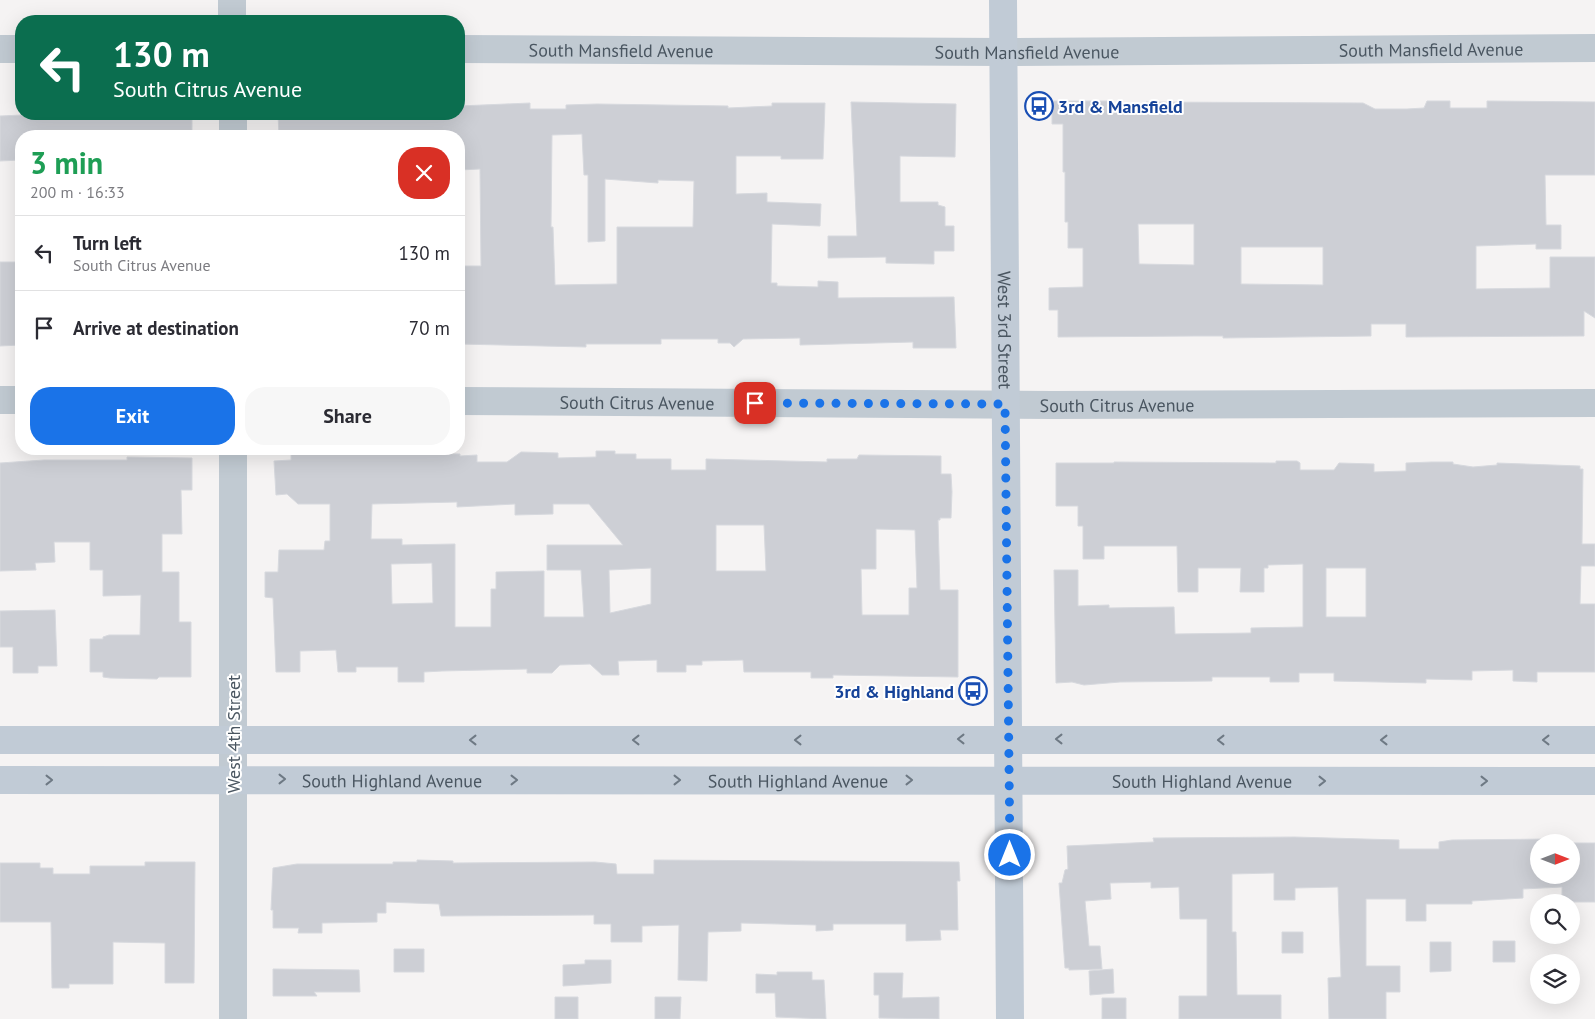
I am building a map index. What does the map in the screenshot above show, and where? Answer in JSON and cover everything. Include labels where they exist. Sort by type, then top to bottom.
[{"type":"main road","name":"West 3rd Street","points":[[1004,0],[1005,404],[1010,740],[1010,1019]]},
{"type":"main road","points":[[0,740],[1595,740]]},
{"type":"main road","name":"South Highland Avenue","points":[[0,780],[1595,782]]},
{"type":"street","points":[[232,0],[232,15]]},
{"type":"street","name":"South Mansfield Avenue","points":[[465,50],[1004,52],[1595,48]]},
{"type":"street","points":[[0,49],[15,49]]},
{"type":"street","points":[[0,400],[15,400]]},
{"type":"street","name":"South Citrus Avenue","points":[[465,401],[1005,404],[1595,403]]},
{"type":"street","name":"West 4th Street","points":[[233,455],[233,1019]]},
{"type":"building","points":[[1052,101],[1108,101],[1108,110],[1146,110],[1146,102],[1363,103],[1375,109],[1407,109],[1424,108],[1427,101],[1450,101],[1450,108],[1487,108],[1487,101],[1595,102],[1595,175],[1545,175],[1546,225],[1561,225],[1561,249],[1536,249],[1536,244],[1476,246],[1476,289],[1550,288],[1550,257],[1595,257],[1595,318],[1584,311],[1584,336],[1406,337],[1406,324],[1371,324],[1371,336],[1223,338],[1223,336],[1058,337],[1058,310],[1049,310],[1049,288],[1083,287],[1083,248],[1068,248],[1068,222],[1065,222],[1063,124],[1052,124]],"holes":[[[1138,224],[1194,224],[1194,265],[1139,264]],[[1241,247],[1323,247],[1323,285],[1241,284]]]},
{"type":"building","points":[[851,102],[956,104],[955,157],[900,156],[900,202],[938,202],[938,205],[945,207],[945,226],[954,226],[954,251],[934,251],[934,264],[886,263],[886,257],[828,258],[828,236],[857,236]]},
{"type":"building","points":[[530,103],[530,109],[566,109],[566,105],[597,104],[728,106],[728,108],[772,106],[772,103],[825,103],[823,159],[781,159],[781,156],[736,156],[736,194],[767,193],[767,202],[821,204],[820,226],[772,224],[771,283],[777,283],[777,286],[818,287],[818,281],[838,282],[838,298],[954,297],[956,348],[913,348],[913,342],[800,345],[800,338],[743,339],[734,347],[730,343],[718,343],[718,339],[661,339],[661,344],[586,344],[586,347],[465,344],[465,266],[481,266],[480,169],[465,170],[465,130],[279,130],[278,120],[465,120],[465,106]],"holes":[[[582,134],[584,175],[588,175],[588,242],[605,241],[605,179],[658,183],[658,180],[694,181],[693,227],[617,227],[617,284],[555,285],[553,227],[551,227],[552,135]]]},
{"type":"building","points":[[15,115],[15,120],[192,120],[192,130],[15,130],[15,160],[0,161],[0,116]]},
{"type":"building","points":[[0,262],[15,262],[15,345],[0,346]]},
{"type":"building","points":[[596,451],[615,451],[615,454],[636,454],[636,459],[671,459],[671,470],[706,470],[706,459],[827,462],[827,459],[857,459],[859,455],[941,456],[941,474],[951,474],[952,492],[951,518],[940,518],[938,520],[940,590],[958,590],[958,677],[833,675],[833,678],[811,678],[811,672],[744,672],[743,660],[702,661],[702,665],[686,665],[686,672],[657,672],[657,660],[618,661],[619,675],[602,675],[590,664],[560,665],[552,673],[527,673],[527,669],[424,672],[424,682],[398,682],[398,667],[356,667],[356,672],[338,672],[336,650],[300,651],[300,672],[276,672],[273,598],[265,597],[265,572],[278,572],[279,550],[324,550],[325,541],[330,541],[330,504],[298,504],[287,494],[276,495],[274,461],[291,460],[291,455],[477,455],[477,462],[507,462],[521,452],[558,453],[558,458],[596,457]],"holes":[[[457,502],[457,507],[515,504],[515,515],[553,514],[553,504],[589,504],[623,545],[547,545],[547,570],[581,570],[584,617],[544,617],[544,571],[496,572],[496,589],[491,589],[491,627],[455,627],[455,544],[402,545],[402,539],[371,539],[372,504]],[[716,525],[764,525],[766,571],[716,571]],[[876,529],[915,530],[917,588],[909,588],[909,615],[862,615],[861,569],[876,569]],[[432,563],[433,603],[392,604],[391,564]],[[651,568],[651,604],[610,613],[609,570]]]},
{"type":"building","points":[[127,457],[192,458],[192,490],[181,490],[182,534],[162,534],[162,572],[179,572],[179,622],[191,622],[191,677],[159,677],[157,679],[110,678],[103,677],[103,672],[90,672],[90,639],[103,639],[103,637],[109,635],[140,635],[141,595],[103,596],[103,570],[90,570],[90,542],[54,542],[55,562],[35,563],[36,570],[0,571],[0,463],[44,460],[127,460]]},
{"type":"building","points":[[1276,461],[1297,461],[1300,463],[1300,470],[1334,470],[1339,463],[1374,464],[1374,472],[1406,471],[1406,463],[1432,462],[1453,462],[1453,464],[1473,467],[1497,465],[1497,463],[1580,466],[1580,469],[1583,469],[1582,544],[1595,544],[1595,566],[1581,566],[1580,604],[1595,604],[1595,672],[1537,672],[1537,682],[1513,681],[1513,670],[1472,671],[1472,680],[1426,679],[1426,683],[1334,681],[1334,673],[1299,673],[1299,682],[1270,682],[1270,677],[1212,677],[1212,681],[1120,682],[1084,685],[1072,682],[1056,683],[1054,570],[1078,570],[1078,606],[1109,605],[1109,608],[1174,607],[1175,634],[1251,633],[1251,628],[1303,627],[1303,564],[1268,565],[1268,568],[1264,568],[1264,592],[1240,592],[1241,568],[1198,568],[1198,592],[1178,592],[1177,546],[1104,546],[1104,559],[1083,559],[1083,526],[1078,526],[1078,506],[1056,506],[1056,463],[1276,463]],"holes":[[[1326,568],[1366,568],[1366,617],[1326,617]]]},
{"type":"building","points":[[55,610],[57,666],[38,666],[38,673],[13,673],[13,647],[0,647],[0,611]]},
{"type":"building","points":[[1294,837],[1399,840],[1399,849],[1439,849],[1439,842],[1452,840],[1530,839],[1530,884],[1580,884],[1580,843],[1595,843],[1595,902],[1580,902],[1580,894],[1562,894],[1562,887],[1523,889],[1523,898],[1472,901],[1472,904],[1426,904],[1426,921],[1406,921],[1406,899],[1366,899],[1366,966],[1400,966],[1400,992],[1386,992],[1386,1019],[1329,1019],[1328,978],[1341,977],[1338,887],[1295,888],[1295,900],[1274,900],[1274,873],[1232,874],[1232,932],[1236,932],[1237,995],[1281,995],[1281,1019],[1179,1019],[1179,996],[1207,996],[1207,919],[1180,919],[1179,887],[1151,888],[1151,882],[1110,883],[1111,899],[1085,901],[1089,946],[1100,946],[1102,969],[1069,970],[1069,968],[1065,968],[1059,883],[1062,883],[1065,870],[1068,869],[1067,846],[1154,842],[1153,838]]},
{"type":"building","points":[[417,860],[453,861],[453,863],[595,862],[616,864],[617,874],[654,874],[654,860],[959,862],[960,881],[957,881],[958,930],[940,930],[941,940],[906,941],[906,924],[833,924],[833,930],[816,931],[816,925],[741,923],[741,931],[708,932],[707,981],[678,980],[679,925],[642,926],[642,942],[611,942],[611,924],[594,924],[594,915],[441,916],[439,904],[386,902],[386,913],[377,913],[377,922],[322,923],[322,933],[298,933],[299,928],[273,928],[273,910],[271,910],[273,868],[297,864],[393,864],[393,862],[417,862]]},
{"type":"building","points":[[145,862],[195,862],[194,983],[165,983],[165,943],[113,942],[113,984],[69,984],[69,988],[52,988],[51,922],[0,922],[0,863],[40,863],[40,868],[53,868],[53,874],[90,874],[90,866],[145,866]]},
{"type":"building","points":[[1282,932],[1303,932],[1303,953],[1282,953]]},
{"type":"building","points":[[1493,941],[1515,941],[1515,962],[1493,962]]},
{"type":"building","points":[[1430,942],[1451,942],[1451,971],[1430,972]]},
{"type":"building","points":[[394,949],[424,949],[424,972],[394,972]]},
{"type":"building","points":[[585,960],[611,960],[611,983],[563,986],[563,965],[585,964]]},
{"type":"building","points":[[273,969],[359,970],[360,992],[314,992],[317,996],[273,996]]},
{"type":"building","points":[[1113,969],[1114,993],[1090,995],[1089,971]]},
{"type":"building","points":[[777,972],[812,972],[812,980],[824,980],[826,1019],[776,1017],[775,993],[756,993],[756,974],[777,975]]},
{"type":"building","points":[[874,973],[903,973],[902,998],[939,997],[939,1019],[879,1018],[879,995],[874,995]]},
{"type":"building","points":[[555,997],[578,997],[578,1019],[555,1019]]},
{"type":"building","points":[[655,997],[681,997],[680,1019],[655,1019]]},
{"type":"building","points":[[1102,998],[1126,998],[1126,1019],[1102,1019]]},
{"type":"place","name":"3rd & Mansfield","points":[[1039,106]]},
{"type":"place","name":"3rd & Highland","points":[[973,691]]},
{"type":"route","points":[[755,403],[1005,404],[1008,519],[1010,855]]}]
